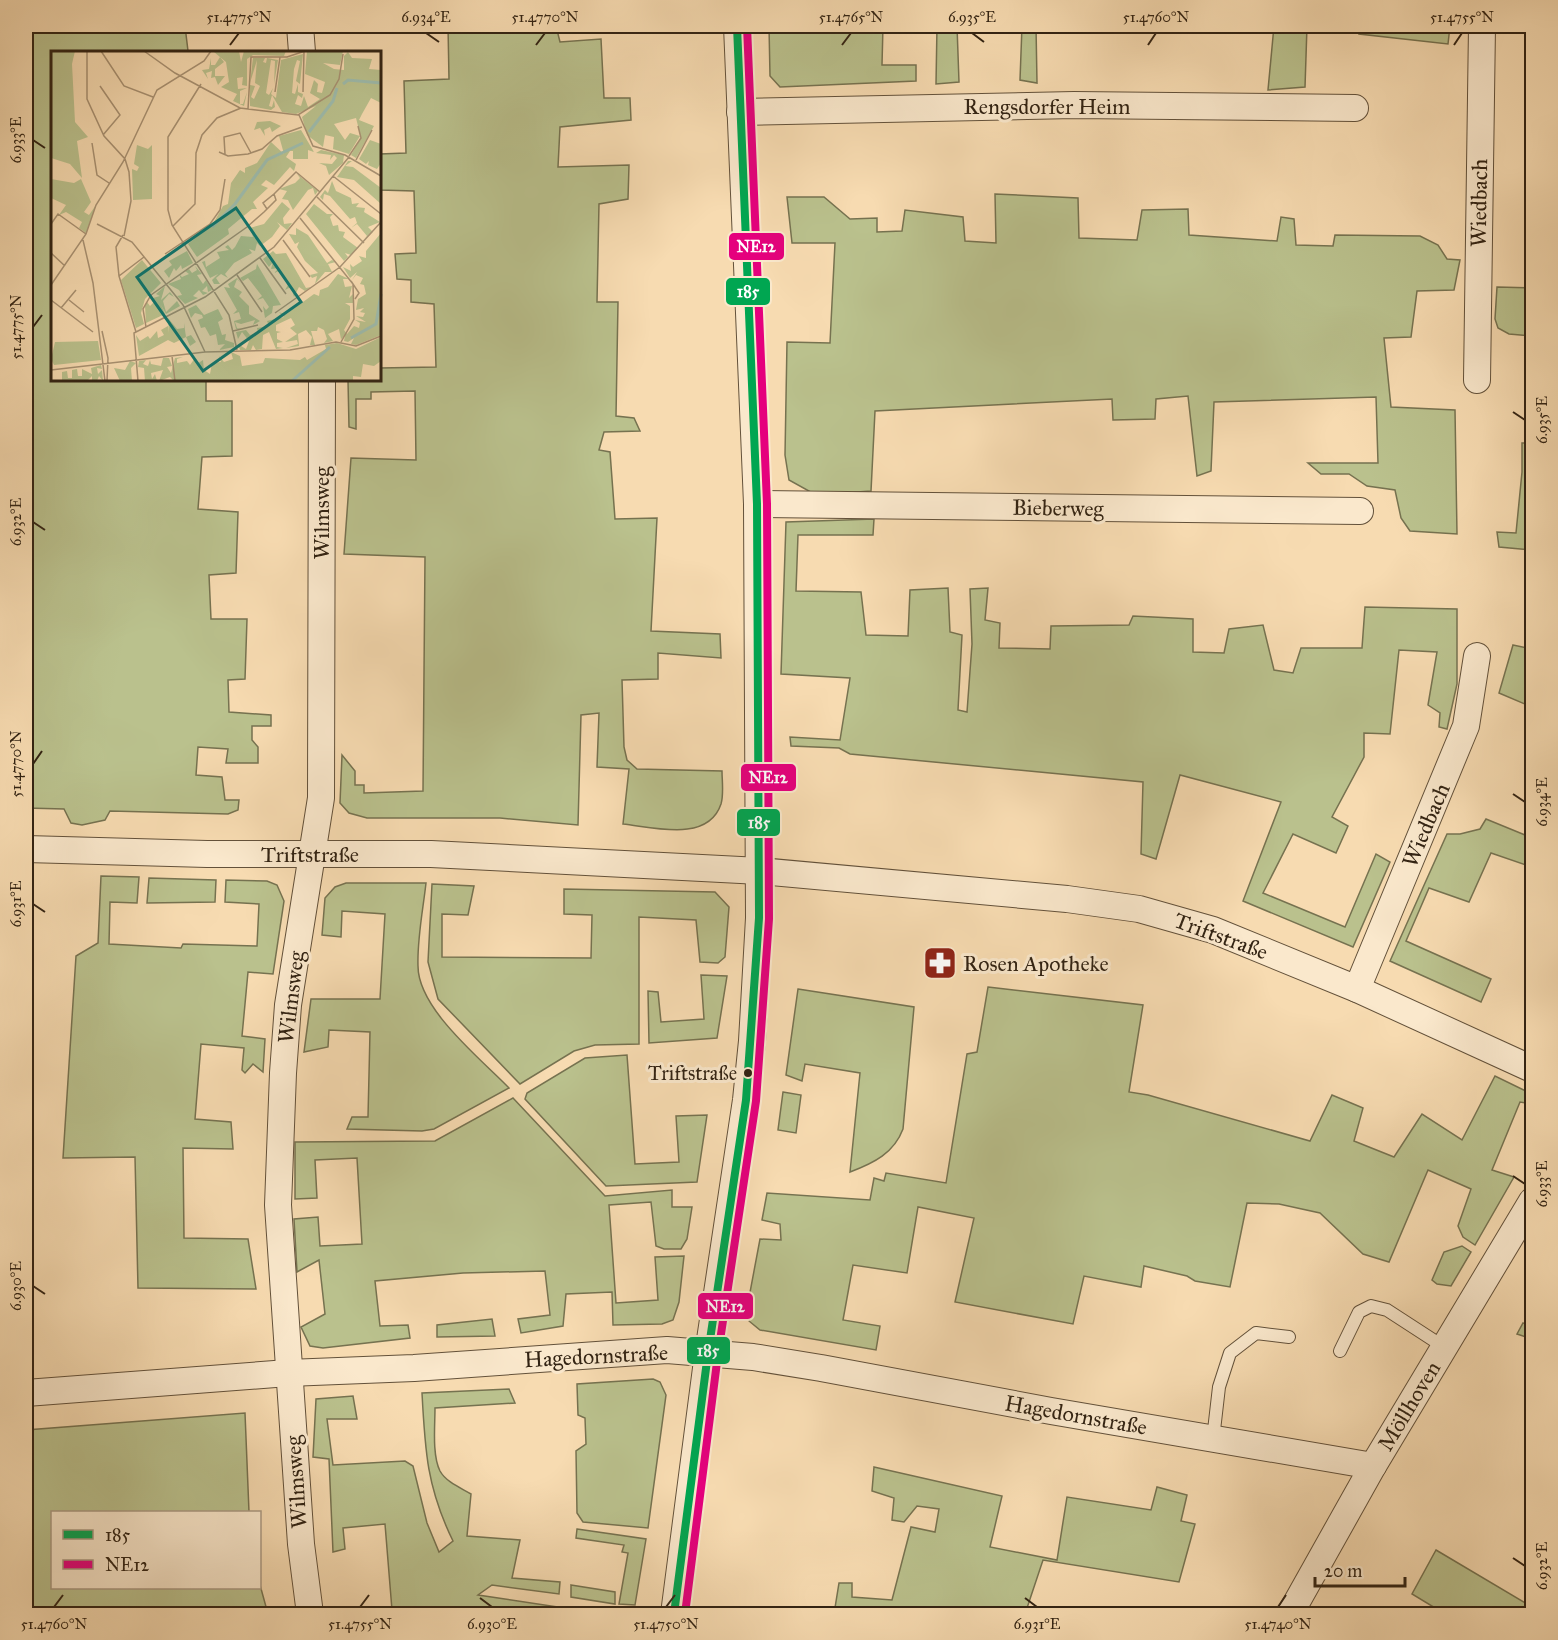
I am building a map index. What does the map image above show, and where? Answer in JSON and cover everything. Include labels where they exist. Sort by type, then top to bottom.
[{"type":"street","points":[[300,26],[302,51]]},
{"type":"street","points":[[674,1614],[708,1353],[753,1041],[760,872],[757,504],[737,26]]},
{"type":"street","name":"Wiedbach","points":[[1477,380],[1482,26]]},
{"type":"street","name":"Rengsdorfer Heim","points":[[740,112],[1074,105],[1355,108]]},
{"type":"street","name":"Wilmsweg","points":[[310,1614],[301,1544],[288,1373],[279,1205],[282,1084],[288,1005],[321,798],[322,381]]},
{"type":"street","name":"Bieberweg","points":[[757,504],[1360,511]]},
{"type":"street","name":"Wiedbach","points":[[1357,989],[1466,726],[1477,657]]},
{"type":"street","name":"Triftstraße","points":[[26,849],[430,854],[760,872],[1067,899],[1139,909],[1213,930],[1357,989],[1533,1069]]},
{"type":"street","name":"Möllhoven","points":[[1290,1614],[1373,1466],[1533,1201]]},
{"type":"street","name":"Hagedornstraße","points":[[26,1393],[288,1373],[414,1368],[631,1351],[708,1353],[821,1368],[1373,1466]]},
{"type":"lane","points":[[1340,1351],[1359,1312],[1371,1306],[1387,1310],[1444,1347]]},
{"type":"lane","points":[[1213,1439],[1219,1387],[1230,1353],[1256,1333],[1288,1336]]},
{"type":"green space","points":[[26,26],[185,26],[188,51],[51,51],[51,381],[206,381],[206,401],[232,401],[232,456],[202,457],[198,509],[238,512],[236,573],[209,575],[211,619],[247,619],[245,679],[228,680],[229,712],[271,715],[271,726],[252,726],[252,740],[258,747],[258,763],[226,763],[228,749],[198,747],[196,775],[222,777],[225,800],[239,800],[238,810],[228,814],[110,811],[105,820],[82,825],[71,823],[64,809],[26,808]]},
{"type":"green space","points":[[448,26],[556,26],[560,42],[601,39],[604,98],[630,98],[631,120],[560,127],[558,167],[629,165],[628,199],[599,204],[597,302],[618,302],[616,416],[634,418],[640,431],[604,432],[599,450],[610,452],[615,519],[657,518],[651,631],[720,634],[721,658],[658,653],[658,679],[622,680],[624,747],[627,760],[637,769],[722,771],[721,804],[714,816],[704,824],[692,828],[678,830],[623,824],[629,769],[597,767],[599,713],[581,715],[578,825],[500,818],[367,818],[349,813],[340,803],[342,755],[355,771],[355,785],[364,785],[364,793],[423,791],[425,557],[344,554],[351,458],[416,460],[415,391],[371,392],[371,399],[356,399],[356,429],[349,427],[348,381],[381,381],[381,368],[436,367],[434,304],[411,302],[411,280],[397,279],[395,254],[416,253],[414,191],[381,190],[381,154],[406,153],[404,81],[449,79]]},
{"type":"green space","points":[[769,26],[883,26],[882,65],[916,65],[916,81],[780,87],[770,76]]},
{"type":"green space","points":[[937,26],[957,26],[959,82],[936,84]]},
{"type":"green space","points":[[1022,26],[1036,26],[1037,83],[1020,80]]},
{"type":"green space","points":[[1274,26],[1307,26],[1305,87],[1268,90]]},
{"type":"green space","points":[[1360,26],[1450,26],[1448,44],[1359,34]]},
{"type":"green space","points":[[995,194],[1078,198],[1079,238],[1137,240],[1142,210],[1188,209],[1189,235],[1277,241],[1281,217],[1294,219],[1296,245],[1333,246],[1335,235],[1420,236],[1438,245],[1447,259],[1460,260],[1454,290],[1417,291],[1411,337],[1384,338],[1391,407],[1455,410],[1457,534],[1410,531],[1401,518],[1395,490],[1367,486],[1349,474],[1321,474],[1308,463],[1378,463],[1376,397],[1214,402],[1211,471],[1197,476],[1188,396],[1156,399],[1155,419],[1113,420],[1112,399],[875,411],[871,491],[816,495],[789,480],[785,455],[787,342],[830,343],[835,243],[792,243],[787,197],[824,197],[850,219],[877,218],[877,232],[902,231],[905,210],[963,217],[965,241],[996,243]]},
{"type":"green space","points":[[1497,287],[1532,288],[1532,336],[1509,334],[1498,328],[1495,319]]},
{"type":"green space","points":[[1522,443],[1532,443],[1532,550],[1499,547],[1497,532],[1516,533],[1522,472]]},
{"type":"green space","points":[[874,519],[873,535],[798,535],[796,591],[861,592],[866,635],[908,636],[910,590],[948,588],[950,632],[962,635],[958,710],[967,712],[972,644],[970,589],[988,588],[985,620],[1000,623],[999,648],[1050,649],[1051,626],[1129,625],[1133,616],[1193,619],[1193,652],[1224,653],[1229,629],[1263,625],[1274,670],[1293,673],[1301,648],[1362,648],[1365,607],[1457,609],[1457,684],[1447,729],[1439,727],[1440,713],[1428,705],[1437,652],[1399,650],[1390,734],[1364,733],[1364,757],[1332,817],[1348,826],[1336,853],[1293,834],[1263,893],[1345,927],[1376,854],[1390,862],[1353,947],[1243,901],[1281,802],[1180,775],[1156,859],[1141,854],[1143,782],[850,754],[839,748],[791,746],[790,737],[840,740],[850,678],[781,674],[786,522]]},
{"type":"green space","points":[[1513,645],[1532,649],[1532,707],[1499,693]]},
{"type":"green space","points":[[1486,819],[1525,835],[1532,820],[1532,867],[1491,853],[1469,902],[1429,888],[1406,941],[1491,979],[1481,1002],[1390,961],[1447,834],[1460,834],[1480,829]]},
{"type":"green space","points":[[101,876],[139,877],[137,903],[110,902],[109,944],[181,948],[183,944],[257,946],[259,904],[225,902],[226,880],[267,881],[277,885],[284,901],[273,974],[248,972],[242,1036],[265,1039],[263,1072],[253,1064],[245,1073],[242,1070],[244,1048],[201,1044],[195,1119],[231,1122],[233,1149],[183,1148],[184,1238],[248,1239],[256,1289],[138,1288],[135,1157],[63,1158],[76,956],[98,943]]},
{"type":"green space","points":[[149,878],[216,880],[215,902],[147,903]]},
{"type":"green space","points":[[346,883],[426,883],[418,945],[421,982],[439,1016],[509,1088],[434,1129],[422,1131],[347,1129],[352,1117],[368,1117],[370,1032],[329,1030],[328,1047],[304,1052],[311,999],[380,999],[385,914],[342,911],[341,937],[322,935],[325,898],[335,887]]},
{"type":"green space","points":[[432,884],[474,886],[468,915],[442,914],[442,957],[591,958],[592,915],[564,914],[564,889],[715,892],[729,907],[725,957],[718,963],[700,962],[696,920],[639,917],[639,1044],[595,1045],[574,1051],[520,1084],[438,999],[428,962]]},
{"type":"green space","points":[[701,975],[727,976],[717,1038],[649,1043],[648,991],[658,992],[661,1022],[704,1019]]},
{"type":"green space","points":[[988,987],[1143,1005],[1129,1092],[1148,1095],[1310,1141],[1332,1095],[1363,1108],[1354,1141],[1394,1157],[1422,1114],[1462,1140],[1495,1076],[1532,1094],[1532,1104],[1520,1102],[1492,1170],[1514,1177],[1475,1245],[1463,1237],[1458,1226],[1471,1189],[1428,1170],[1389,1262],[1363,1254],[1320,1213],[1279,1204],[1247,1203],[1230,1287],[1195,1281],[1187,1276],[1144,1266],[1141,1287],[1084,1276],[1073,1324],[955,1302],[974,1218],[918,1207],[907,1273],[853,1265],[843,1320],[880,1326],[876,1350],[760,1330],[749,1321],[748,1303],[760,1239],[781,1240],[780,1224],[762,1220],[767,1193],[870,1200],[874,1178],[884,1181],[886,1173],[946,1183],[967,1054],[977,1052]]},
{"type":"green space","points":[[798,989],[914,1007],[903,1129],[889,1151],[867,1165],[850,1172],[860,1073],[805,1064],[802,1081],[786,1075]]},
{"type":"green space","points":[[627,1055],[635,1164],[679,1162],[676,1116],[707,1115],[697,1182],[606,1186],[525,1099],[527,1093],[585,1058]]},
{"type":"green space","points":[[783,1092],[801,1095],[796,1133],[778,1130]]},
{"type":"green space","points":[[513,1098],[605,1196],[672,1190],[672,1207],[692,1207],[687,1239],[681,1249],[664,1249],[656,1246],[651,1202],[609,1205],[616,1303],[658,1300],[655,1257],[684,1256],[679,1302],[673,1320],[662,1324],[613,1325],[612,1292],[566,1294],[563,1326],[521,1333],[518,1319],[550,1315],[545,1271],[463,1273],[375,1281],[380,1326],[408,1325],[410,1338],[323,1348],[310,1346],[301,1327],[325,1314],[319,1260],[297,1272],[294,1219],[318,1217],[320,1246],[362,1244],[357,1158],[315,1160],[317,1198],[295,1199],[295,1142],[435,1141]]},
{"type":"green space","points":[[1462,1246],[1471,1252],[1451,1286],[1437,1284],[1432,1280],[1444,1252]]},
{"type":"green space","points":[[492,1319],[495,1336],[437,1337],[437,1325]]},
{"type":"green space","points":[[1523,1323],[1532,1326],[1532,1339],[1517,1334]]},
{"type":"green space","points":[[653,1379],[660,1382],[666,1395],[648,1528],[583,1522],[577,1513],[576,1451],[586,1444],[585,1418],[578,1415],[577,1384]]},
{"type":"green space","points":[[509,1389],[515,1403],[435,1408],[434,1440],[437,1464],[446,1478],[471,1494],[467,1536],[520,1540],[512,1578],[560,1582],[559,1594],[492,1585],[478,1595],[604,1614],[351,1614],[392,1610],[385,1524],[343,1528],[345,1549],[333,1552],[329,1459],[313,1457],[316,1399],[353,1396],[357,1419],[327,1419],[333,1465],[405,1461],[413,1466],[427,1523],[439,1552],[453,1541],[438,1504],[429,1469],[422,1393]]},
{"type":"green space","points":[[245,1413],[249,1511],[51,1511],[51,1589],[261,1589],[268,1614],[26,1614],[26,1430]]},
{"type":"green space","points":[[874,1467],[1002,1496],[990,1547],[1057,1560],[1067,1497],[1151,1510],[1157,1487],[1187,1495],[1181,1521],[1195,1524],[1179,1582],[1043,1560],[1025,1614],[834,1614],[839,1583],[852,1583],[852,1597],[892,1600],[911,1527],[935,1532],[939,1509],[917,1506],[904,1522],[892,1520],[894,1498],[872,1491]]},
{"type":"green space","points":[[577,1529],[646,1539],[635,1605],[619,1604],[628,1553],[622,1552],[624,1545],[576,1538]]},
{"type":"green space","points":[[1436,1550],[1532,1607],[1532,1614],[1445,1614],[1412,1594]]},
{"type":"green space","points":[[571,1585],[615,1592],[615,1604],[571,1597]]},
{"type":"transit line","name":"185","points":[[674,1614],[708,1353],[746,1100],[759,918],[757,504],[737,26]]},
{"type":"transit line","name":"NE12","points":[[685,1614],[718,1354],[756,1101],[769,919],[767,504],[747,26]]},
{"type":"place","name":"Rosen Apotheke","points":[[940,963]]},
{"type":"place","name":"Triftstraße","points":[[748,1073]]}]
